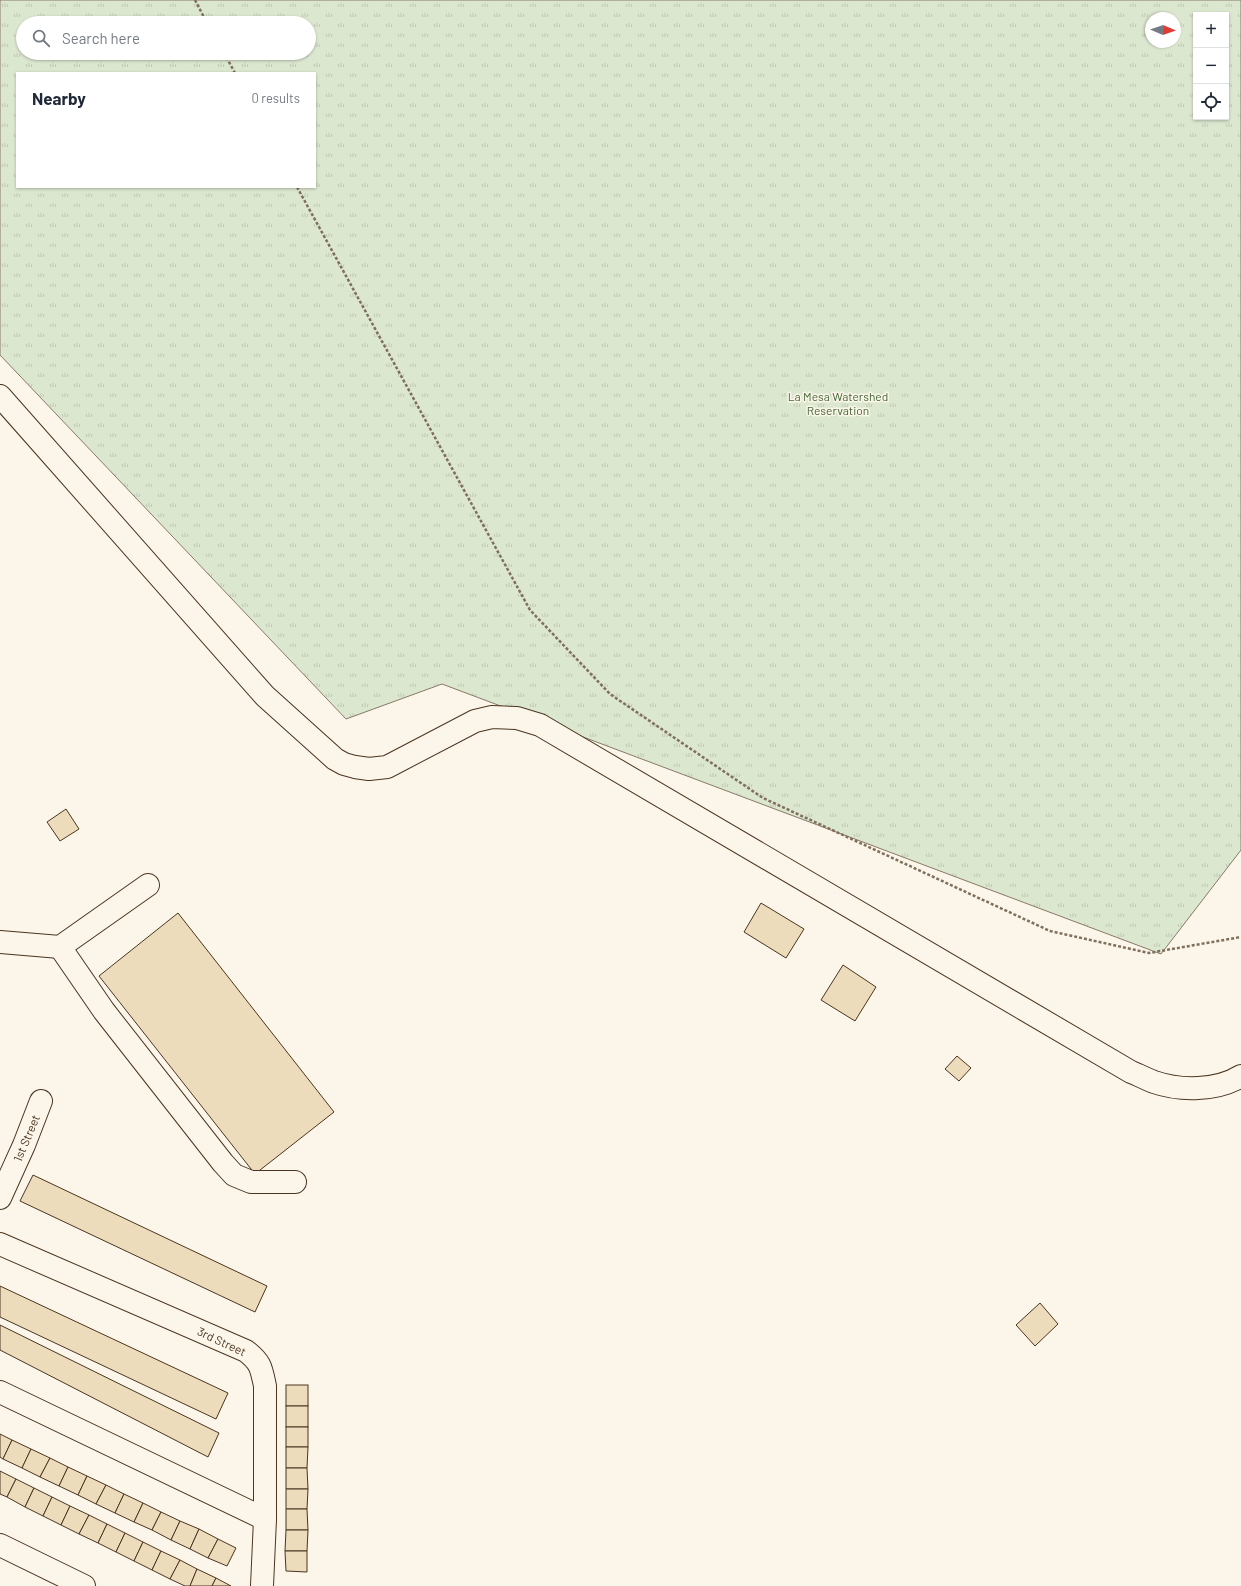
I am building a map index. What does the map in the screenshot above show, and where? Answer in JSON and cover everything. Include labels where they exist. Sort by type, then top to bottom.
[{"type":"street","points":[[0,396],[265,696],[335,759],[344,764],[369,769],[388,767],[475,721],[492,717],[517,718],[540,725],[1131,1072],[1155,1082],[1184,1088],[1212,1086],[1231,1082],[1241,1076]]},
{"type":"street","points":[[0,942],[60,948],[148,885]]},
{"type":"street","points":[[60,948],[104,1012],[222,1163],[234,1175],[251,1182],[295,1182]]},
{"type":"street","name":"1st Street","points":[[0,1198],[24,1145],[41,1100]]},
{"type":"street","name":"3rd Street","points":[[0,1244],[246,1351],[257,1359],[265,1386],[265,1519],[262,1586]]},
{"type":"street","points":[[0,1392],[265,1519]]},
{"type":"street","points":[[0,1545],[84,1586]]},
{"type":"path","points":[[195,0],[203,16]]},
{"type":"path","points":[[228,60],[234,72]]},
{"type":"path","points":[[298,188],[530,610],[610,694],[763,798],[1050,931],[1149,953],[1241,936]]},
{"type":"green space","name":"La Mesa Watershed Reservation","points":[[0,0],[1241,0],[1241,850],[1161,954],[442,684],[346,719],[0,355]]},
{"type":"building","points":[[66,809],[79,829],[60,841],[47,822]]},
{"type":"building","points":[[761,903],[804,929],[786,958],[744,932]]},
{"type":"building","points":[[178,913],[334,1112],[255,1174],[99,976]]},
{"type":"building","points":[[843,965],[876,987],[855,1021],[821,1000]]},
{"type":"building","points":[[957,1056],[971,1068],[959,1081],[945,1069]]},
{"type":"building","points":[[33,1175],[267,1286],[255,1312],[20,1201]]},
{"type":"building","points":[[0,1286],[228,1393],[216,1419],[0,1317]]},
{"type":"building","points":[[1040,1303],[1058,1324],[1035,1346],[1016,1325]]},
{"type":"building","points":[[0,1325],[219,1433],[208,1457],[0,1350]]},
{"type":"building","points":[[286,1385],[308,1385],[308,1406],[286,1406]]},
{"type":"building","points":[[286,1406],[308,1406],[308,1427],[286,1427]]},
{"type":"building","points":[[286,1427],[308,1427],[308,1447],[286,1447]]},
{"type":"building","points":[[0,1434],[12,1440],[3,1459],[0,1457]]},
{"type":"building","points":[[12,1440],[31,1449],[22,1468],[3,1459]]},
{"type":"building","points":[[286,1447],[308,1447],[307,1468],[286,1468]]},
{"type":"building","points":[[31,1449],[50,1458],[40,1477],[22,1468]]},
{"type":"building","points":[[50,1458],[68,1467],[59,1486],[40,1477]]},
{"type":"building","points":[[68,1467],[87,1476],[78,1495],[59,1486]]},
{"type":"building","points":[[286,1468],[307,1468],[308,1489],[286,1489]]},
{"type":"building","points":[[0,1471],[16,1479],[7,1497],[0,1494]]},
{"type":"building","points":[[87,1476],[106,1485],[96,1504],[78,1495]]},
{"type":"building","points":[[16,1479],[34,1488],[25,1507],[7,1497]]},
{"type":"building","points":[[106,1485],[124,1494],[115,1513],[96,1504]]},
{"type":"building","points":[[34,1488],[52,1497],[43,1516],[25,1507]]},
{"type":"building","points":[[286,1489],[308,1489],[307,1509],[286,1509]]},
{"type":"building","points":[[124,1494],[143,1503],[134,1522],[115,1513]]},
{"type":"building","points":[[52,1497],[70,1506],[61,1525],[43,1516]]},
{"type":"building","points":[[143,1503],[161,1512],[152,1530],[134,1522]]},
{"type":"building","points":[[70,1506],[89,1515],[79,1534],[61,1525]]},
{"type":"building","points":[[286,1509],[307,1509],[308,1530],[286,1530]]},
{"type":"building","points":[[161,1512],[180,1521],[171,1540],[152,1530]]},
{"type":"building","points":[[89,1515],[107,1524],[98,1543],[79,1534]]},
{"type":"building","points":[[180,1521],[199,1529],[190,1549],[171,1540]]},
{"type":"building","points":[[107,1524],[125,1533],[116,1552],[98,1543]]},
{"type":"building","points":[[199,1529],[218,1539],[208,1558],[190,1549]]},
{"type":"building","points":[[286,1530],[308,1530],[307,1551],[285,1551]]},
{"type":"building","points":[[125,1533],[143,1542],[134,1561],[116,1552]]},
{"type":"building","points":[[218,1539],[236,1548],[227,1566],[208,1558]]},
{"type":"building","points":[[143,1542],[161,1551],[152,1570],[134,1561]]},
{"type":"building","points":[[161,1551],[180,1560],[170,1579],[152,1570]]},
{"type":"building","points":[[285,1551],[307,1551],[307,1572],[286,1571]]},
{"type":"building","points":[[180,1560],[197,1569],[190,1586],[185,1586],[170,1579]]},
{"type":"building","points":[[197,1569],[216,1578],[212,1586],[190,1586]]},
{"type":"building","points":[[216,1578],[231,1586],[212,1586]]}]
